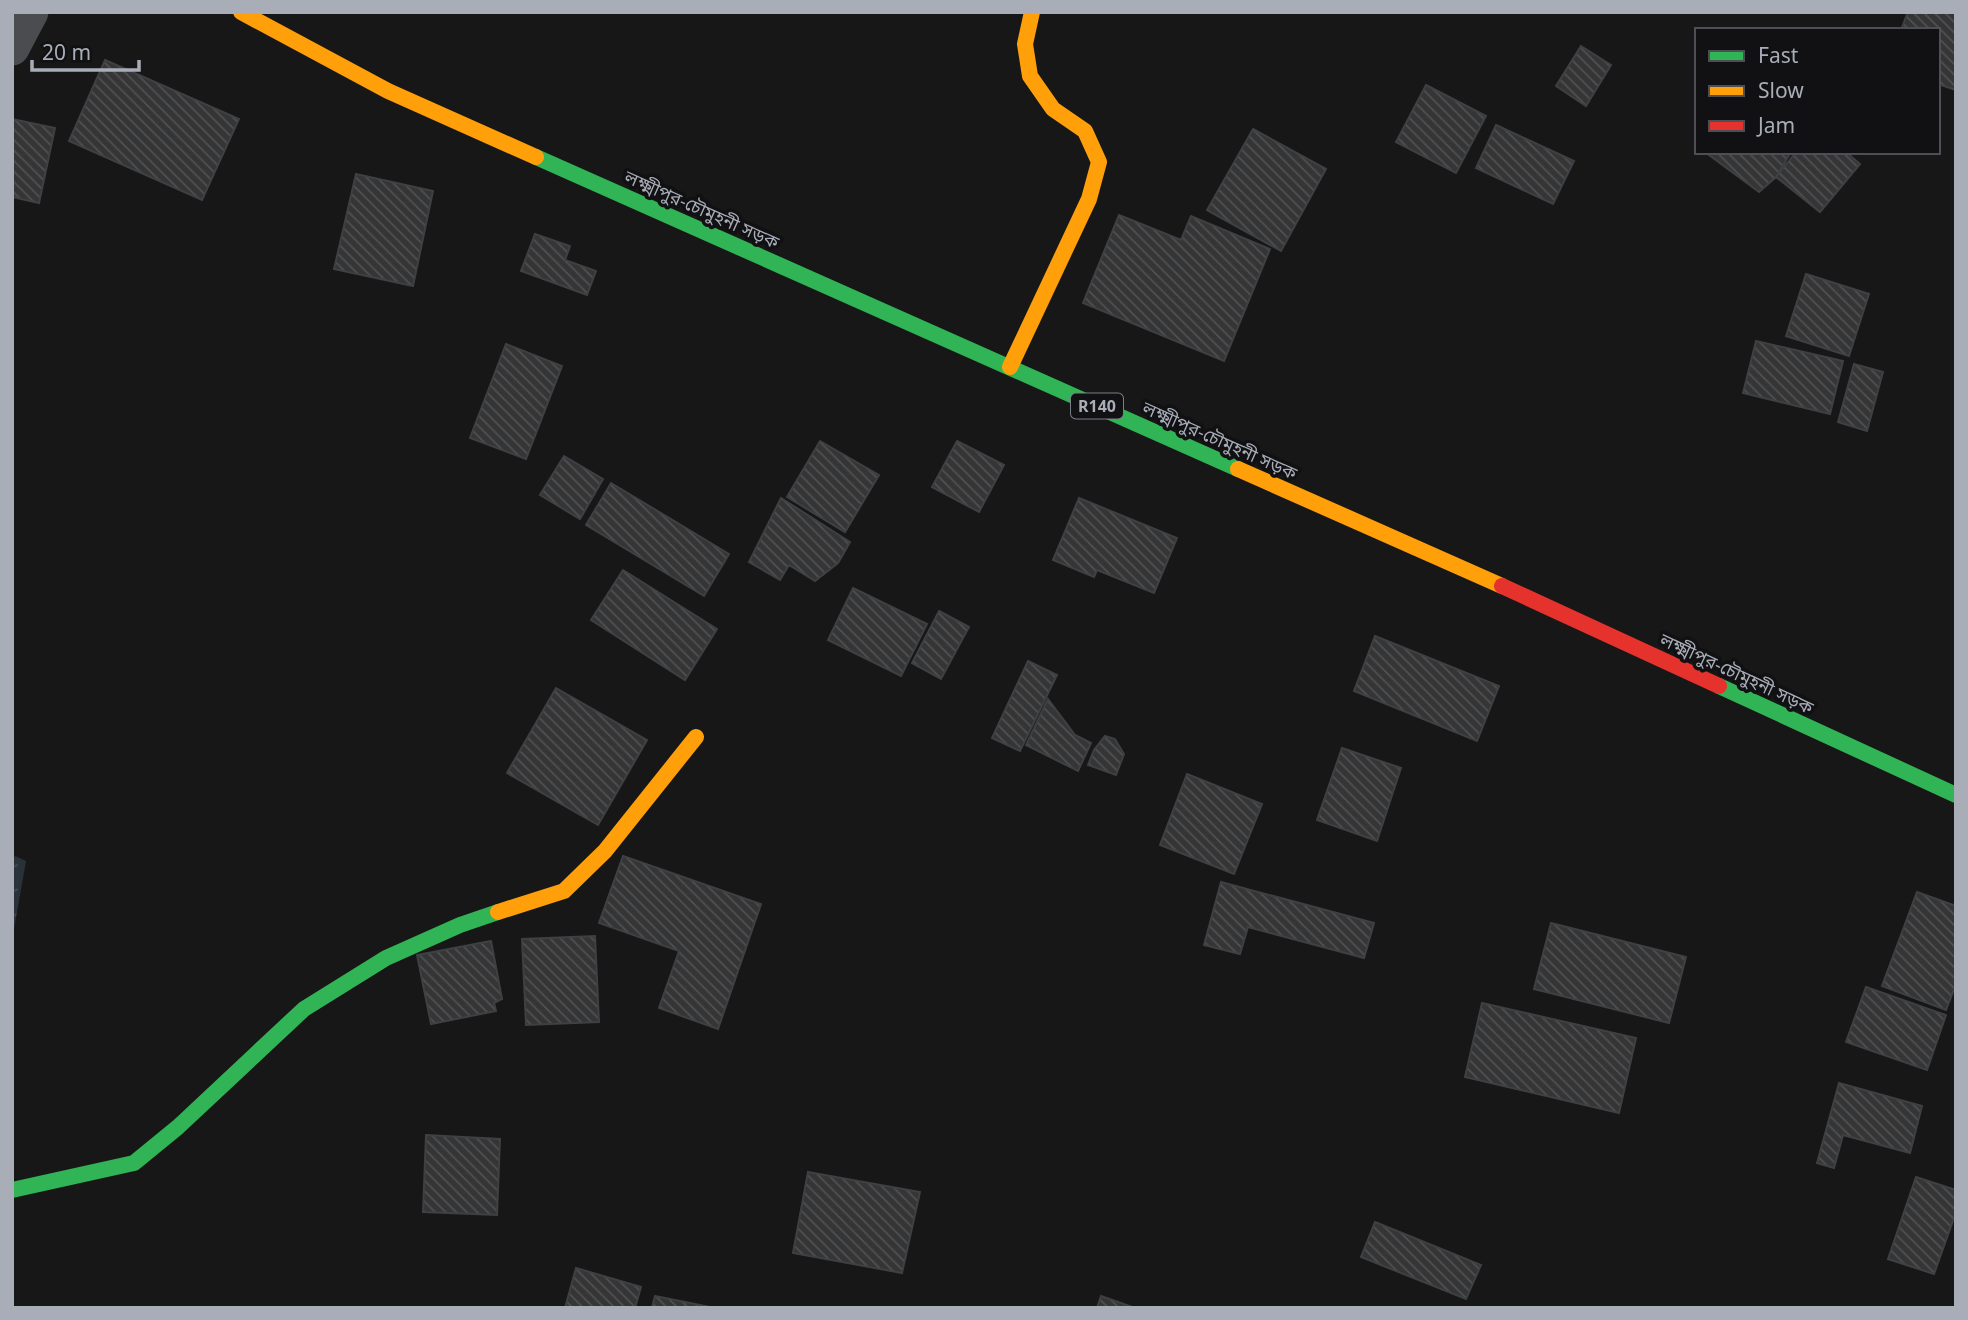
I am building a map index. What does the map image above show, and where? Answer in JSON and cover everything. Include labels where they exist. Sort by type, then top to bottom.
[{"type":"main road","name":"লক্ষ্মীপুর-চৌমুহনী সড়ক","points":[[241,12],[388,90],[1537,602],[1956,795]]},
{"type":"main road","points":[[1010,367],[1089,199],[1099,162],[1085,131],[1053,109],[1030,76],[1025,44],[1032,12]]},
{"type":"main road","points":[[12,1190],[134,1163],[178,1127],[304,1009],[386,958],[460,925],[564,891],[605,850],[696,737]]},
{"type":"street","points":[[12,48],[31,12]]},
{"type":"water","points":[[15,856],[26,861],[12,940],[12,860]]},
{"type":"building","points":[[1908,12],[1956,12],[1956,90],[1940,85],[1940,28],[1902,28]]},
{"type":"building","points":[[1581,46],[1611,65],[1586,106],[1556,86]]},
{"type":"building","points":[[105,60],[239,119],[202,200],[69,141]]},
{"type":"building","points":[[1426,85],[1486,116],[1456,173],[1396,142]]},
{"type":"building","points":[[12,119],[55,128],[39,203],[12,197]]},
{"type":"building","points":[[1496,125],[1574,161],[1553,204],[1476,168]]},
{"type":"building","points":[[1253,129],[1326,169],[1281,251],[1207,210]]},
{"type":"building","points":[[1708,154],[1790,154],[1776,177],[1759,192]]},
{"type":"building","points":[[1794,154],[1848,154],[1860,164],[1820,212],[1776,177]]},
{"type":"building","points":[[356,174],[433,191],[413,286],[334,269]]},
{"type":"building","points":[[1119,215],[1181,240],[1191,216],[1270,249],[1224,361],[1083,303]]},
{"type":"building","points":[[535,234],[570,246],[565,260],[596,271],[587,295],[521,271]]},
{"type":"building","points":[[1806,274],[1869,294],[1849,356],[1786,336]]},
{"type":"building","points":[[1756,341],[1843,361],[1830,414],[1743,393]]},
{"type":"building","points":[[506,344],[562,366],[526,459],[470,438]]},
{"type":"building","points":[[1854,364],[1883,372],[1867,431],[1838,422]]},
{"type":"building","points":[[820,441],[879,475],[845,532],[787,497]]},
{"type":"building","points":[[957,441],[1004,465],[979,512],[932,487]]},
{"type":"building","points":[[564,456],[603,479],[580,519],[540,495]]},
{"type":"building","points":[[611,483],[729,554],[704,596],[586,525]]},
{"type":"building","points":[[781,498],[850,542],[838,563],[815,581],[789,565],[780,580],[749,562]]},
{"type":"building","points":[[1079,498],[1177,538],[1154,593],[1097,570],[1094,577],[1053,560]]},
{"type":"building","points":[[623,570],[717,629],[685,680],[591,620]]},
{"type":"building","points":[[853,588],[927,624],[901,676],[828,640]]},
{"type":"building","points":[[939,611],[969,627],[941,679],[912,663]]},
{"type":"building","points":[[1375,636],[1499,686],[1477,741],[1354,691]]},
{"type":"building","points":[[1028,661],[1057,675],[1020,751],[992,738]]},
{"type":"building","points":[[556,688],[647,740],[598,825],[507,773]]},
{"type":"building","points":[[1048,699],[1075,735],[1091,743],[1078,771],[1026,745]]},
{"type":"building","points":[[1105,736],[1115,739],[1124,754],[1116,775],[1088,765],[1094,750]]},
{"type":"building","points":[[1342,748],[1401,768],[1377,841],[1317,820]]},
{"type":"building","points":[[1187,774],[1262,804],[1234,874],[1160,845]]},
{"type":"building","points":[[623,856],[761,904],[718,1029],[659,1008],[679,951],[599,923]]},
{"type":"building","points":[[1221,882],[1374,923],[1364,958],[1248,927],[1240,954],[1204,945]]},
{"type":"building","points":[[1917,892],[1956,906],[1956,984],[1946,1010],[1882,986]]},
{"type":"building","points":[[1551,923],[1686,957],[1669,1023],[1534,989]]},
{"type":"building","points":[[595,936],[599,1022],[526,1025],[522,939]]},
{"type":"building","points":[[491,941],[502,999],[494,1003],[496,1011],[431,1024],[417,955]]},
{"type":"building","points":[[1866,987],[1946,1015],[1927,1070],[1846,1042]]},
{"type":"building","points":[[1482,1003],[1636,1038],[1619,1113],[1465,1077]]},
{"type":"building","points":[[1839,1083],[1922,1106],[1910,1153],[1843,1135],[1834,1168],[1817,1163]]},
{"type":"building","points":[[426,1135],[500,1139],[497,1215],[423,1212]]},
{"type":"building","points":[[808,1172],[920,1192],[902,1273],[793,1253]]},
{"type":"building","points":[[1916,1177],[1956,1190],[1956,1212],[1934,1274],[1888,1259]]},
{"type":"building","points":[[1375,1222],[1481,1265],[1466,1299],[1361,1257]]},
{"type":"building","points":[[576,1268],[641,1287],[635,1308],[565,1308]]},
{"type":"building","points":[[655,1296],[715,1308],[652,1308]]},
{"type":"building","points":[[1101,1296],[1135,1308],[1097,1308]]},
{"type":"traffic: fast","points":[[536,157],[1238,469]]},
{"type":"traffic: fast","points":[[1719,686],[1956,795]]},
{"type":"traffic: fast","points":[[12,1190],[134,1163],[178,1127],[304,1009],[386,958],[460,925],[498,912]]},
{"type":"traffic: slow","points":[[241,12],[388,91],[536,157]]},
{"type":"traffic: slow","points":[[1010,367],[1089,199],[1099,162],[1085,131],[1053,109],[1030,76],[1025,44],[1032,12]]},
{"type":"traffic: slow","points":[[1238,469],[1502,586]]},
{"type":"traffic: slow","points":[[498,912],[564,891],[605,851],[696,737]]},
{"type":"traffic: jam","points":[[1502,586],[1719,686]]}]
